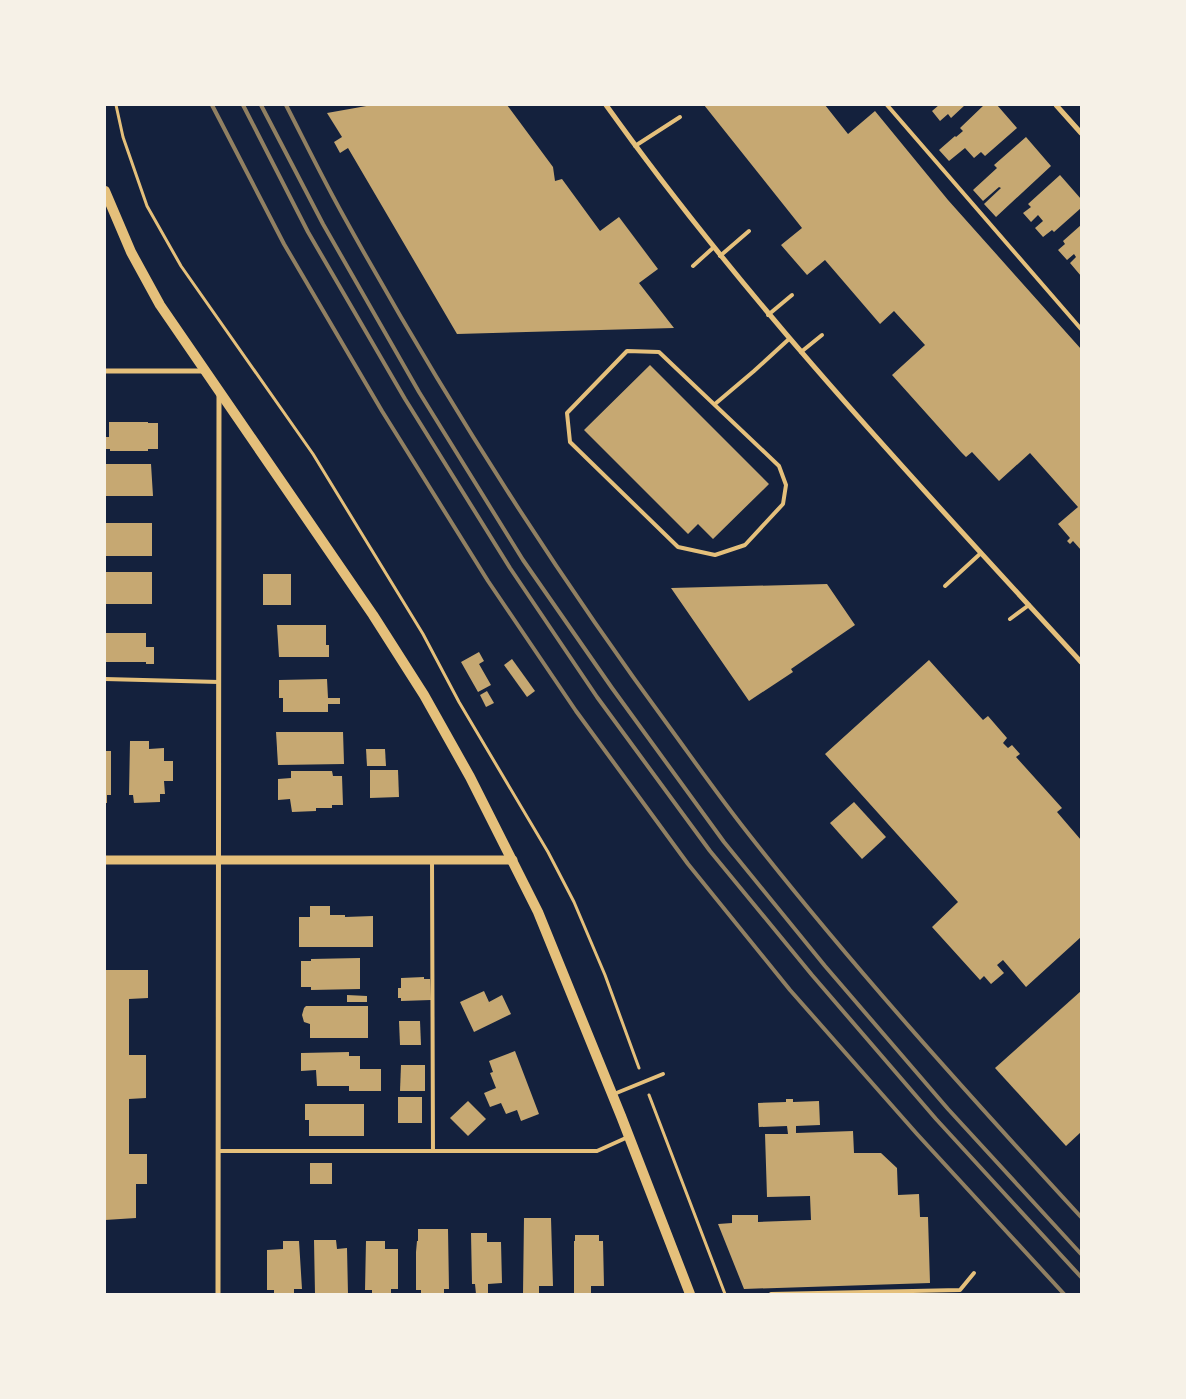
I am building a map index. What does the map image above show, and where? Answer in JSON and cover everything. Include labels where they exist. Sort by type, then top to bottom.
[{"type":"main road","points":[[105,191],[142,274],[163,310],[399,655],[452,744],[538,912],[690,1294]]},
{"type":"street","points":[[606,105],[654,172],[789,339],[872,435],[1081,662]]},
{"type":"street","points":[[1056,105],[1081,133]]},
{"type":"street","points":[[105,371],[205,371]]},
{"type":"street","points":[[218,1294],[219,390]]},
{"type":"street","points":[[105,860],[513,860]]},
{"type":"lane","points":[[887,105],[1081,329]]},
{"type":"lane","points":[[635,146],[680,116]]},
{"type":"lane","points":[[720,256],[749,231]]},
{"type":"lane","points":[[693,266],[714,247]]},
{"type":"lane","points":[[768,314],[792,294]]},
{"type":"lane","points":[[801,352],[822,335]]},
{"type":"lane","points":[[715,404],[789,339]]},
{"type":"lane","points":[[627,351],[659,352],[715,404],[779,466],[786,485],[784,504],[745,545],[715,554],[678,547],[570,442],[566,413],[627,351]]},
{"type":"lane","points":[[945,586],[981,553]]},
{"type":"lane","points":[[1010,619],[1028,605]]},
{"type":"lane","points":[[105,679],[219,682]]},
{"type":"lane","points":[[432,859],[433,1150]]},
{"type":"lane","points":[[612,1095],[663,1074]]},
{"type":"lane","points":[[218,1150],[597,1150],[629,1137]]},
{"type":"lane","points":[[771,1294],[960,1290],[974,1273]]},
{"type":"path","points":[[116,105],[122,137],[147,206],[181,266],[318,462],[423,634],[460,702],[548,852],[574,902],[605,975],[725,1294]]},
{"type":"building","points":[[372,105],[507,105],[553,167],[555,181],[562,179],[600,231],[619,217],[658,269],[639,283],[674,328],[457,334],[348,148],[340,153],[334,142],[342,137],[327,113]]},
{"type":"building","points":[[704,105],[825,105],[848,134],[875,111],[948,200],[1081,349],[1081,550],[1073,541],[1070,544],[1067,541],[1070,538],[1058,524],[1078,507],[1030,453],[999,481],[972,452],[966,457],[892,375],[925,345],[894,311],[880,324],[825,260],[807,275],[781,245],[802,228]]},
{"type":"building","points":[[939,105],[965,105],[951,118],[948,114],[940,121],[932,111]]},
{"type":"building","points":[[984,105],[997,105],[1017,128],[985,156],[981,152],[974,158],[965,148],[949,161],[939,150],[963,131],[960,128]]},
{"type":"building","points":[[1026,137],[1051,166],[996,217],[984,204],[1001,188],[999,187],[983,201],[973,190],[997,168],[994,165]]},
{"type":"building","points":[[1060,175],[1081,199],[1081,208],[1054,232],[1052,230],[1043,237],[1035,228],[1043,221],[1038,215],[1031,222],[1023,213],[1031,207],[1028,204]]},
{"type":"building","points":[[1081,225],[1081,276],[1070,263],[1076,257],[1074,254],[1067,260],[1058,250],[1065,244],[1063,241]]},
{"type":"building","points":[[650,365],[769,484],[713,539],[698,524],[688,534],[584,430]]},
{"type":"building","points":[[109,422],[158,423],[158,449],[148,449],[148,451],[110,451],[110,449],[105,449],[105,437],[109,437]]},
{"type":"building","points":[[105,464],[151,464],[153,496],[105,496]]},
{"type":"building","points":[[105,523],[152,523],[152,556],[105,556]]},
{"type":"building","points":[[105,572],[152,572],[152,604],[105,604]]},
{"type":"building","points":[[263,574],[291,574],[291,605],[263,605]]},
{"type":"building","points":[[827,584],[855,625],[791,669],[793,672],[749,701],[671,588]]},
{"type":"building","points":[[277,625],[326,625],[326,645],[329,645],[329,657],[279,657]]},
{"type":"building","points":[[105,633],[146,633],[146,647],[154,647],[154,664],[146,664],[146,662],[105,662]]},
{"type":"building","points":[[479,652],[484,661],[479,664],[491,685],[478,692],[461,662]]},
{"type":"building","points":[[512,659],[535,691],[527,697],[504,665]]},
{"type":"building","points":[[929,660],[983,720],[988,716],[1007,738],[1003,743],[1008,748],[1012,745],[1020,754],[1016,757],[1062,808],[1057,812],[1081,840],[1081,937],[1026,987],[1003,960],[997,965],[1004,973],[991,984],[984,976],[980,980],[932,927],[958,902],[825,754]]},
{"type":"building","points":[[327,679],[328,698],[340,698],[340,704],[328,704],[328,712],[283,712],[283,698],[279,698],[279,680]]},
{"type":"building","points":[[487,691],[494,703],[486,707],[480,695]]},
{"type":"building","points":[[276,732],[343,732],[344,764],[278,765]]},
{"type":"building","points":[[130,741],[149,741],[149,749],[164,748],[164,761],[173,761],[173,781],[164,781],[165,794],[160,794],[160,802],[134,803],[133,795],[129,795]]},
{"type":"building","points":[[366,749],[385,749],[386,766],[367,766]]},
{"type":"building","points":[[105,751],[111,751],[111,795],[107,795],[107,803],[105,803]]},
{"type":"building","points":[[370,770],[398,770],[399,797],[370,798]]},
{"type":"building","points":[[291,771],[332,771],[333,776],[342,776],[343,805],[332,805],[332,808],[316,808],[316,811],[292,812],[290,799],[278,800],[278,779],[291,778]]},
{"type":"building","points":[[854,802],[886,837],[862,859],[830,823]]},
{"type":"building","points":[[310,906],[330,906],[330,915],[345,915],[345,917],[373,916],[373,947],[299,947],[299,917],[310,917]]},
{"type":"building","points":[[360,958],[360,989],[311,990],[311,987],[301,987],[301,961]]},
{"type":"building","points":[[105,970],[148,970],[148,998],[129,999],[129,1055],[146,1055],[146,1098],[129,1099],[129,1154],[147,1154],[147,1184],[136,1184],[136,1218],[105,1220]]},
{"type":"building","points":[[424,977],[424,979],[430,979],[431,1000],[401,1001],[401,998],[398,998],[401,978]]},
{"type":"building","points":[[484,991],[489,1002],[502,995],[511,1014],[474,1032],[460,1002]]},
{"type":"building","points":[[1081,991],[1081,1132],[1066,1146],[995,1068]]},
{"type":"building","points":[[347,995],[367,996],[367,1002],[347,1002]]},
{"type":"building","points":[[306,1006],[368,1006],[368,1038],[310,1038],[310,1024],[304,1022],[302,1015]]},
{"type":"building","points":[[399,1021],[420,1021],[421,1045],[400,1045]]},
{"type":"building","points":[[515,1051],[539,1114],[521,1121],[517,1110],[506,1114],[501,1103],[490,1107],[484,1093],[496,1088],[490,1073],[493,1072],[489,1061]]},
{"type":"building","points":[[349,1052],[349,1056],[360,1056],[360,1069],[381,1069],[381,1091],[349,1091],[349,1086],[317,1086],[316,1070],[301,1071],[301,1053]]},
{"type":"building","points":[[401,1065],[425,1065],[425,1091],[400,1091]]},
{"type":"building","points":[[398,1097],[422,1097],[422,1123],[398,1123]]},
{"type":"building","points":[[786,1099],[793,1099],[793,1102],[819,1101],[820,1125],[796,1126],[796,1133],[853,1131],[854,1153],[881,1153],[897,1168],[898,1195],[919,1194],[920,1217],[928,1217],[930,1283],[744,1289],[718,1224],[732,1223],[732,1215],[758,1215],[758,1222],[811,1220],[810,1196],[767,1197],[765,1134],[788,1134],[787,1126],[759,1127],[758,1103],[786,1102]]},
{"type":"building","points":[[468,1101],[486,1119],[468,1136],[450,1118]]},
{"type":"building","points":[[305,1104],[364,1104],[364,1136],[309,1136],[309,1120],[305,1120]]},
{"type":"building","points":[[310,1163],[332,1163],[332,1184],[310,1184]]},
{"type":"building","points":[[524,1218],[551,1218],[553,1286],[539,1286],[539,1294],[523,1294]]},
{"type":"building","points":[[418,1229],[448,1229],[449,1289],[444,1289],[444,1294],[421,1294],[421,1290],[416,1290]]},
{"type":"building","points":[[471,1233],[487,1233],[487,1242],[501,1242],[502,1283],[488,1284],[488,1294],[476,1294],[475,1284],[472,1284]]},
{"type":"building","points":[[575,1235],[599,1235],[599,1241],[603,1241],[604,1286],[591,1286],[591,1294],[574,1294]]},
{"type":"building","points":[[314,1240],[336,1240],[337,1249],[347,1248],[348,1294],[315,1294]]},
{"type":"building","points":[[283,1241],[299,1241],[302,1289],[294,1289],[294,1294],[274,1294],[274,1290],[267,1290],[267,1250],[283,1249]]},
{"type":"building","points":[[366,1241],[385,1241],[385,1249],[398,1249],[398,1289],[391,1289],[391,1294],[372,1294],[372,1290],[365,1290]]},
{"type":"railway","points":[[212,105],[284,244],[382,411],[488,581],[576,711],[688,864],[790,990],[917,1134],[1064,1294]]},
{"type":"railway","points":[[243,105],[308,232],[405,399],[510,568],[597,697],[710,851],[812,975],[936,1119],[1081,1277]]},
{"type":"railway","points":[[261,105],[323,224],[419,392],[523,560],[612,688],[724,842],[825,966],[948,1109],[1081,1254]]},
{"type":"railway","points":[[286,105],[343,215],[419,348],[542,544],[628,670],[737,820],[827,931],[952,1076],[1081,1217]]}]
